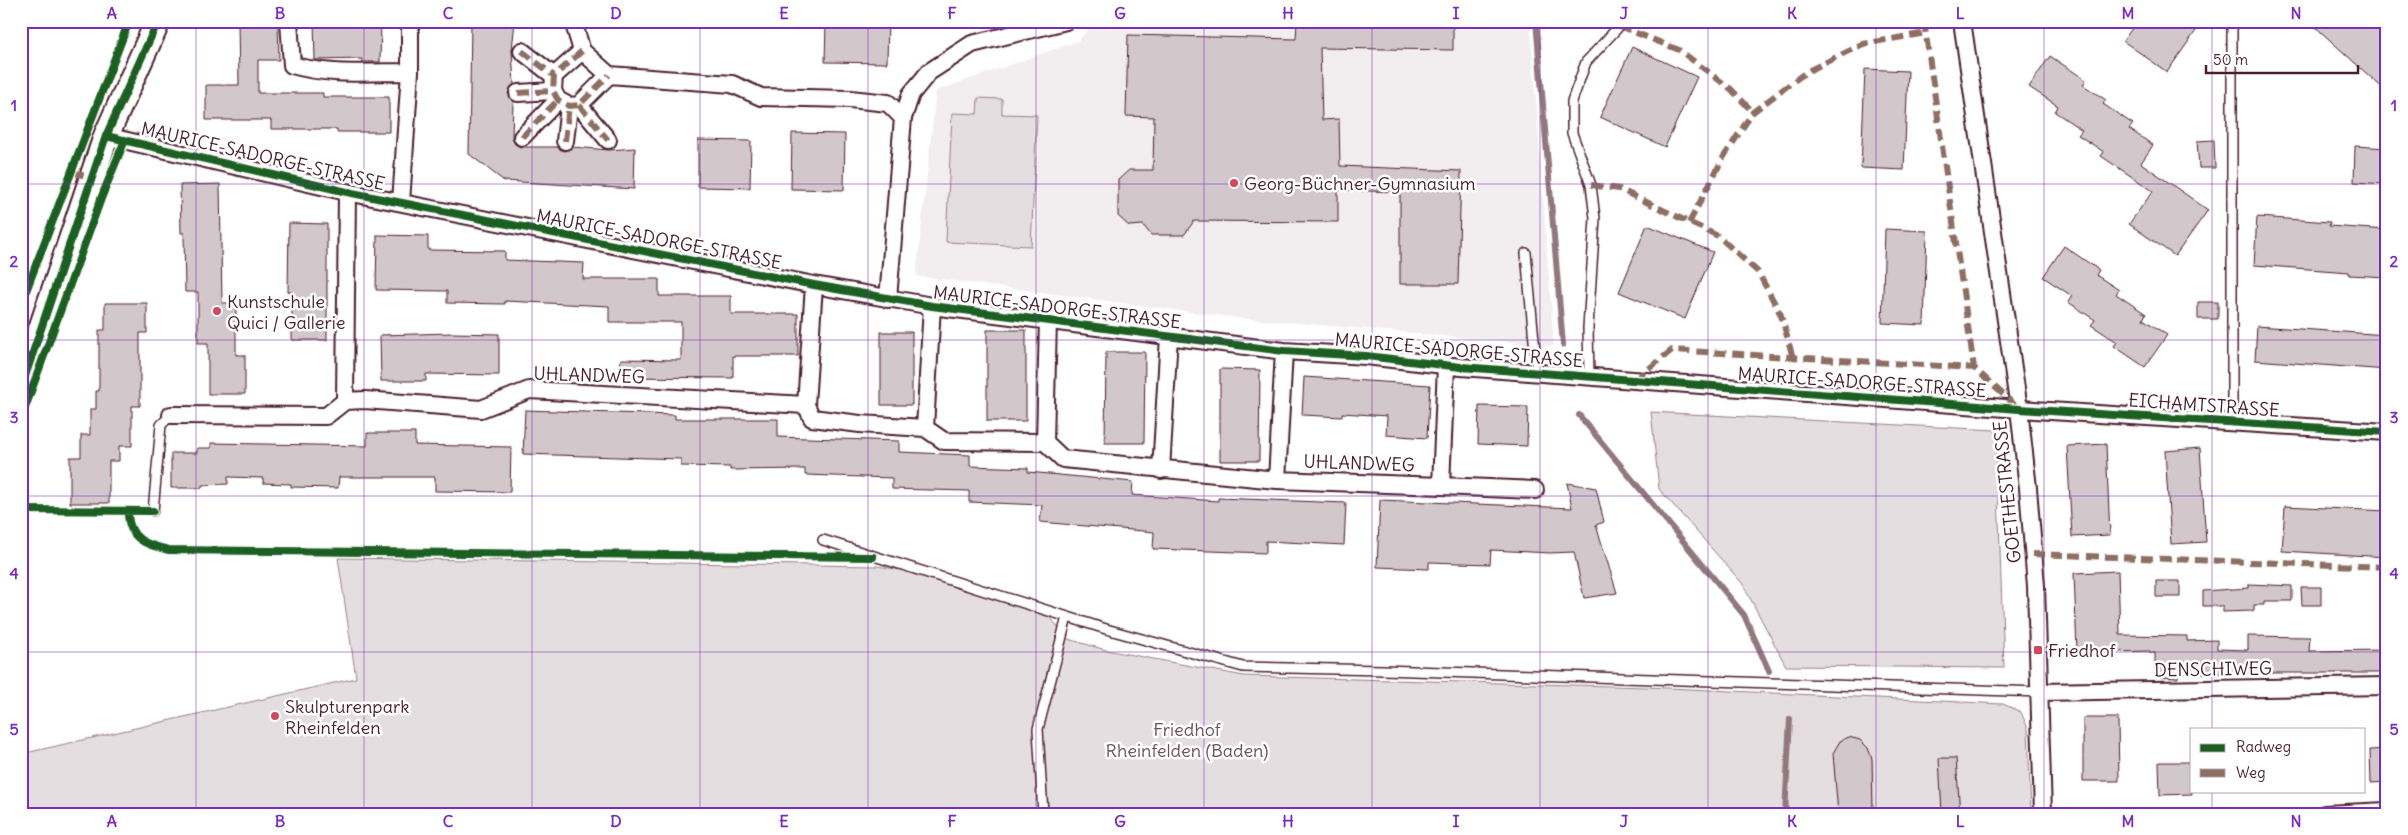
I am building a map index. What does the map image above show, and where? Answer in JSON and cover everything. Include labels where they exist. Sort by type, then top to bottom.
[{"type":"street","points":[[21,388],[106,136],[158,21]]},
{"type":"street","points":[[289,21],[292,65],[307,69],[339,72],[410,72]]},
{"type":"street","points":[[401,202],[410,72],[410,21]]},
{"type":"street","points":[[573,21],[582,52],[609,75]]},
{"type":"street","points":[[888,299],[903,118],[911,94],[929,72],[972,44],[1066,21]]},
{"type":"street","name":"GOETHESTRASSE","points":[[1962,21],[2019,409],[2036,586],[2043,814]]},
{"type":"street","points":[[522,51],[563,96],[608,140]]},
{"type":"street","points":[[565,141],[563,96],[582,52]]},
{"type":"street","points":[[522,137],[563,96],[609,75],[732,84],[761,98],[850,99],[888,103],[903,118]]},
{"type":"street","points":[[518,93],[563,96]]},
{"type":"street","name":"MAURICE-SADORGE-STRASSE","points":[[106,136],[347,192],[814,285],[932,306],[1284,351],[1366,356],[1537,373],[2019,409]]},
{"type":"street","points":[[171,415],[326,416],[345,401],[347,192]]},
{"type":"street","points":[[814,285],[806,405],[812,418],[860,424],[925,428],[944,441],[1045,442],[1048,320]]},
{"type":"street","points":[[925,428],[932,306]]},
{"type":"street","points":[[1161,470],[1168,336]]},
{"type":"street","name":"UHLANDWEG","points":[[1277,480],[1284,351]]},
{"type":"street","points":[[1441,486],[1446,365]]},
{"type":"street","name":"UHLANDWEG","points":[[345,401],[365,400],[481,409],[529,390],[806,405]]},
{"type":"street","name":"EICHAMTSTRASSE","points":[[2019,409],[2387,432]]},
{"type":"street","name":"UHLANDWEG","points":[[1045,442],[1063,459],[1161,470],[1277,480],[1535,490]]},
{"type":"street","name":"DENSCHIWEG","points":[[2040,692],[2387,686]]},
{"type":"street","points":[[2324,814],[2387,811]]},
{"type":"lane","points":[[1589,377],[1588,328],[1595,218],[1591,185],[1572,133],[1572,102],[1586,62],[1624,21]]},
{"type":"lane","points":[[2232,21],[2232,422]]},
{"type":"lane","points":[[1526,252],[1537,373]]},
{"type":"lane","points":[[153,511],[161,424],[171,415]]},
{"type":"lane","points":[[823,540],[1067,616],[1243,667],[2040,692]]},
{"type":"lane","points":[[1043,814],[1038,729],[1067,616]]},
{"type":"shaded area","name":"Georg-Büchner-Gymnasium","points":[[1095,21],[1530,21],[1554,346],[1229,317],[916,276],[936,91],[1078,41]]},
{"type":"green space","points":[[978,98],[1002,99],[1002,114],[1037,115],[1031,246],[946,242],[952,113],[977,114]]},
{"type":"green space","points":[[1651,412],[1996,430],[2004,668],[1786,666],[1742,583],[1659,489]]},
{"type":"green space","name":"Friedhof Rheinfelden (Baden)","points":[[338,558],[877,566],[903,570],[1049,616],[1068,639],[1106,650],[1244,676],[1647,687],[2003,704],[2021,712],[2028,729],[2031,814],[21,814],[21,754],[356,678]]},
{"type":"building","points":[[238,21],[278,21],[279,60],[258,60],[258,93],[323,93],[323,97],[389,97],[389,132],[337,132],[337,129],[271,129],[271,120],[206,120],[206,85],[239,85]]},
{"type":"building","points":[[314,21],[381,21],[380,62],[362,62],[362,59],[315,60]]},
{"type":"building","points":[[471,21],[515,21],[512,50],[514,84],[508,93],[513,102],[512,139],[515,144],[520,147],[557,147],[564,151],[573,147],[609,150],[635,148],[634,189],[504,181],[469,154]]},
{"type":"building","points":[[826,21],[888,21],[887,63],[825,62]]},
{"type":"building","points":[[1297,21],[1453,21],[1453,50],[1320,48],[1322,120],[1339,119],[1340,166],[1461,171],[1458,284],[1400,284],[1400,192],[1338,190],[1338,222],[1194,221],[1184,235],[1151,235],[1143,225],[1129,226],[1118,216],[1118,180],[1129,170],[1153,170],[1154,117],[1126,116],[1128,35],[1296,39]]},
{"type":"building","points":[[2137,21],[2203,21],[2167,72],[2123,41]]},
{"type":"building","points":[[2309,21],[2387,21],[2387,92],[2366,73]]},
{"type":"building","points":[[1632,47],[1697,77],[1665,147],[1600,117]]},
{"type":"building","points":[[2050,56],[2086,80],[2083,85],[2106,100],[2103,104],[2133,124],[2129,129],[2153,145],[2141,163],[2208,210],[2175,256],[2129,224],[2153,191],[2101,156],[2104,152],[2078,135],[2082,130],[2055,112],[2058,106],[2029,87]]},
{"type":"building","points":[[1865,69],[1908,71],[1904,170],[1861,168]]},
{"type":"building","points":[[792,133],[845,134],[844,190],[791,189]]},
{"type":"building","points":[[698,140],[751,141],[750,188],[698,187]]},
{"type":"building","points":[[2214,140],[2215,168],[2199,168],[2197,141]]},
{"type":"building","points":[[2355,146],[2387,148],[2387,184],[2354,182]]},
{"type":"building","points":[[220,184],[222,303],[236,303],[236,355],[245,355],[245,394],[208,394],[208,343],[198,343],[198,292],[185,292],[184,233],[181,233],[180,185]]},
{"type":"building","points":[[2257,217],[2330,222],[2329,226],[2387,230],[2387,277],[2349,275],[2349,272],[2254,265]]},
{"type":"building","points":[[289,223],[327,224],[327,340],[292,340],[292,292],[288,292]]},
{"type":"building","points":[[1647,225],[1713,252],[1685,319],[1619,292]]},
{"type":"building","points":[[1885,229],[1927,231],[1924,325],[1882,323]]},
{"type":"building","points":[[377,235],[428,236],[428,250],[505,251],[505,260],[584,263],[583,279],[659,279],[659,296],[731,296],[731,314],[798,314],[798,356],[733,356],[733,378],[620,377],[621,359],[681,360],[681,322],[609,322],[609,306],[505,301],[505,304],[447,303],[447,291],[376,290]]},
{"type":"building","points":[[2064,246],[2099,270],[2096,275],[2119,290],[2116,294],[2146,314],[2143,319],[2167,335],[2145,367],[2114,346],[2117,342],[2091,325],[2095,320],[2068,302],[2072,296],[2043,277]]},
{"type":"building","points":[[2198,302],[2218,302],[2218,319],[2198,319]]},
{"type":"building","points":[[105,303],[147,303],[147,333],[140,333],[140,406],[132,406],[132,446],[119,446],[119,461],[109,461],[109,503],[70,503],[70,457],[81,457],[81,435],[90,435],[90,409],[96,409],[96,391],[99,391],[99,330],[105,330]]},
{"type":"building","points":[[2257,326],[2387,335],[2387,370],[2255,360]]},
{"type":"building","points":[[987,330],[1026,330],[1026,421],[987,421]]},
{"type":"building","points":[[881,332],[912,332],[912,405],[881,405]]},
{"type":"building","points":[[499,334],[499,375],[426,374],[426,381],[381,381],[380,335]]},
{"type":"building","points":[[1106,352],[1145,352],[1144,443],[1105,443]]},
{"type":"building","points":[[1220,369],[1260,370],[1259,461],[1220,461]]},
{"type":"building","points":[[1304,377],[1430,385],[1427,438],[1386,435],[1387,416],[1342,413],[1342,417],[1302,415]]},
{"type":"building","points":[[1479,406],[1528,407],[1527,446],[1478,444]]},
{"type":"building","points":[[525,410],[675,415],[675,419],[778,419],[778,437],[899,441],[899,452],[970,455],[970,466],[1028,468],[1028,472],[1133,482],[1132,495],[1218,501],[1218,498],[1346,503],[1344,545],[1266,541],[1266,553],[1153,549],[1154,532],[1040,522],[1042,505],[969,502],[969,491],[892,489],[892,478],[805,475],[805,469],[730,470],[730,467],[681,466],[681,459],[523,454]]},
{"type":"building","points":[[367,433],[415,433],[415,445],[511,447],[510,492],[435,491],[435,477],[339,477],[338,488],[291,487],[291,484],[263,483],[263,478],[228,477],[228,484],[202,485],[202,488],[171,488],[171,453],[197,453],[197,448],[211,448],[211,443],[367,446]]},
{"type":"building","points":[[2106,444],[2110,535],[2072,537],[2067,446]]},
{"type":"building","points":[[2200,448],[2206,542],[2171,544],[2165,451]]},
{"type":"building","points":[[1567,483],[1596,488],[1604,522],[1596,525],[1617,593],[1584,598],[1574,552],[1550,553],[1491,550],[1490,564],[1429,562],[1429,569],[1377,567],[1380,500],[1572,508]]},
{"type":"building","points":[[2285,506],[2387,511],[2387,557],[2282,551]]},
{"type":"building","points":[[2118,571],[2120,635],[2187,636],[2187,641],[2217,640],[2217,649],[2248,650],[2248,636],[2310,637],[2309,651],[2387,650],[2387,673],[2178,673],[2178,678],[2158,677],[2158,673],[2155,673],[2155,653],[2150,653],[2150,651],[2077,653],[2074,573]]},
{"type":"building","points":[[2156,581],[2180,581],[2180,597],[2156,597]]},
{"type":"building","points":[[2249,584],[2292,586],[2292,601],[2264,601],[2264,605],[2254,605],[2254,611],[2223,612],[2223,606],[2203,606],[2203,591],[2249,588]]},
{"type":"building","points":[[2301,587],[2321,587],[2321,605],[2302,605]]},
{"type":"building","points":[[2083,718],[2118,718],[2119,781],[2083,781]]},
{"type":"building","points":[[1849,737],[1860,740],[1868,748],[1872,759],[1873,814],[1838,814],[1833,753],[1840,741]]},
{"type":"building","points":[[2387,749],[2387,782],[2371,783],[2370,750]]},
{"type":"building","points":[[1939,758],[1956,758],[1960,814],[1942,814]]},
{"type":"building","points":[[2159,762],[2190,762],[2190,792],[2192,794],[2160,795]]},
{"type":"waterway","points":[[1536,21],[1563,345]]},
{"type":"waterway","points":[[1579,415],[1744,615],[1769,671]]},
{"type":"waterway","points":[[1785,814],[1790,719]]},
{"type":"marked path","points":[[1924,21],[1974,368],[2018,408]]},
{"type":"marked path","points":[[1619,26],[1679,50],[1731,89],[1753,112]]},
{"type":"marked path","points":[[1689,223],[1723,158],[1753,112],[1806,72],[1863,44],[1926,33]]},
{"type":"marked path","points":[[522,51],[554,76]]},
{"type":"marked path","points":[[582,51],[554,76],[553,91],[558,100],[569,106],[579,105],[609,75]]},
{"type":"marked path","points":[[518,93],[553,91]]},
{"type":"marked path","points":[[522,137],[558,100]]},
{"type":"marked path","points":[[579,105],[608,140]]},
{"type":"marked path","points":[[565,141],[569,106]]},
{"type":"marked path","points":[[72,172],[96,179]]},
{"type":"marked path","points":[[1591,185],[1619,189],[1718,236],[1758,272],[1781,315],[1793,358]]},
{"type":"marked path","points":[[1635,380],[1672,350],[1974,368]]},
{"type":"marked path","points":[[2033,554],[2387,567]]},
{"type":"cycle path","points":[[21,304],[129,21]]},
{"type":"cycle path","points":[[21,388],[106,136],[158,21]]},
{"type":"cycle path","points":[[106,136],[347,192],[814,285],[932,306],[1284,351],[1366,356],[1461,367],[2019,409],[2387,432]]},
{"type":"cycle path","points":[[21,419],[102,196],[125,140]]},
{"type":"cycle path","points":[[21,510],[153,511]]},
{"type":"cycle path","points":[[128,512],[131,529],[135,535],[146,543],[169,550],[873,557]]},
{"type":"place","name":"Georg-Büchner-Gymnasium","points":[[1234,183]]},
{"type":"place","name":"Kunstschule Quici / Gallerie","points":[[217,311]]},
{"type":"place","name":"Friedhof","points":[[2038,650]]},
{"type":"place","name":"Skulpturenpark Rheinfelden","points":[[275,716]]}]
